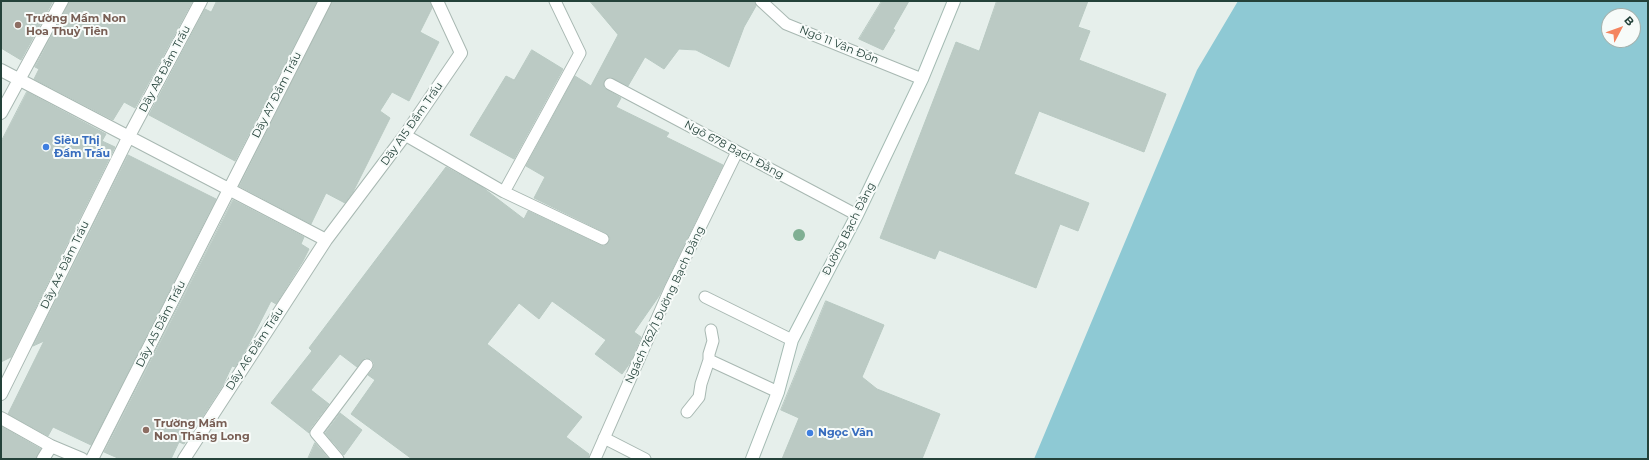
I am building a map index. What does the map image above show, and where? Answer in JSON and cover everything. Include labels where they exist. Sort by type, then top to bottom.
[{"type":"street","points":[[1,113],[62,1]]},
{"type":"street","name":"Dãy A8 Đầm Trấu","points":[[129,136],[201,1]]},
{"type":"street","name":"Dãy A7 Đầm Trấu","points":[[229,189],[325,1]]},
{"type":"street","name":"Dãy A15 Đầm Trấu","points":[[326,240],[405,135],[461,53],[437,1]]},
{"type":"street","name":"Đường Bạch Đằng","points":[[752,459],[778,392],[792,340],[857,215],[922,79],[954,1]]},
{"type":"street","points":[[1,70],[326,240]]},
{"type":"street","name":"Dãy A4 Đầm Trấu","points":[[1,394],[129,136]]},
{"type":"street","name":"Dãy A5 Đầm Trấu","points":[[92,459],[229,189]]},
{"type":"street","name":"Dãy A6 Đầm Trấu","points":[[184,459],[326,240]]},
{"type":"street","points":[[1,418],[51,446],[82,459]]},
{"type":"street","points":[[44,459],[51,446]]},
{"type":"lane","points":[[504,192],[580,53],[555,1]]},
{"type":"lane","name":"Ngõ 11 Vân Đồn","points":[[761,1],[786,24],[922,79]]},
{"type":"lane","name":"Ngõ 678 Bạch Đằng","points":[[610,84],[857,215]]},
{"type":"lane","points":[[405,135],[504,192],[603,239]]},
{"type":"lane","name":"Ngách 762/1 Đường Bạch Đằng","points":[[595,459],[670,289],[738,152]]},
{"type":"lane","points":[[705,297],[792,340]]},
{"type":"lane","points":[[688,412],[699,397],[701,384],[709,360],[709,354],[713,341],[711,330]]},
{"type":"lane","points":[[709,360],[778,392]]},
{"type":"lane","points":[[338,459],[316,433],[367,365]]},
{"type":"lane","points":[[604,438],[645,459]]},
{"type":"water","points":[[1238,1],[1648,1],[1648,459],[1034,459],[1197,70]]},
{"type":"building","name":"Trường Mầm Non Hoa Thuỷ Tiên","points":[[1,1],[53,1],[21,60],[1,48]]},
{"type":"building","points":[[69,1],[192,2],[135,108],[124,102],[113,120],[34,79],[39,69],[35,67]]},
{"type":"building","points":[[217,1],[317,1],[235,161],[149,115],[205,9],[211,12]]},
{"type":"building","points":[[332,1],[430,1],[432,8],[420,32],[439,42],[409,101],[392,92],[380,111],[390,118],[353,192],[345,203],[326,193],[311,224],[239,186]]},
{"type":"building","points":[[590,1],[754,1],[756,6],[744,27],[729,67],[696,50],[679,49],[664,69],[645,57],[628,86],[610,77],[604,81],[604,88],[621,98],[616,107],[669,133],[666,137],[723,165],[659,296],[634,332],[641,337],[630,363],[622,374],[595,354],[606,340],[552,301],[539,319],[519,303],[487,344],[582,417],[566,437],[589,454],[588,459],[412,459],[351,414],[375,380],[368,375],[373,369],[374,363],[371,359],[365,358],[357,367],[340,354],[311,390],[329,404],[310,429],[309,433],[271,403],[312,351],[309,348],[446,167],[482,187],[524,219],[528,211],[600,245],[604,246],[609,242],[610,238],[606,233],[534,198],[545,177],[526,166],[575,76],[591,86],[618,35]]},
{"type":"building","points":[[882,1],[909,1],[893,29],[895,30],[883,50],[859,39]]},
{"type":"building","points":[[997,1],[1088,1],[1078,27],[1090,31],[1079,60],[1166,94],[1144,152],[1039,111],[1014,174],[1089,203],[1078,231],[1060,224],[1036,288],[939,250],[935,259],[880,238],[956,42],[979,51]]},
{"type":"building","points":[[532,50],[563,69],[514,159],[470,135],[506,76],[514,80]]},
{"type":"building","points":[[27,92],[106,134],[102,141],[115,147],[11,357],[1,362],[1,142]]},
{"type":"building","points":[[128,155],[216,199],[91,445],[53,427],[48,436],[8,414],[44,341],[33,346]]},
{"type":"building","points":[[233,200],[304,237],[301,244],[309,249],[303,261],[276,304],[271,301],[248,346],[235,367],[232,366],[223,385],[201,419],[199,418],[184,444],[179,442],[171,459],[120,459],[104,452]]},
{"type":"building","points":[[826,301],[884,325],[862,377],[877,389],[940,414],[922,459],[782,459],[799,418],[781,410]]},
{"type":"building","points":[[340,413],[362,430],[344,455],[325,433]]},
{"type":"building","points":[[2,427],[41,449],[36,459],[1,459]]},
{"type":"building","points":[[315,443],[329,459],[308,459]]},
{"type":"place","name":"Trường Mầm Non Hoa Thuỷ Tiên","points":[[18,25]]},
{"type":"place","name":"Siêu Thị Đầm Trấu","points":[[46,147]]},
{"type":"place","name":"Trường Mầm Non Thăng Long","points":[[146,430]]},
{"type":"place","name":"Ngọc Vân","points":[[810,433]]}]
